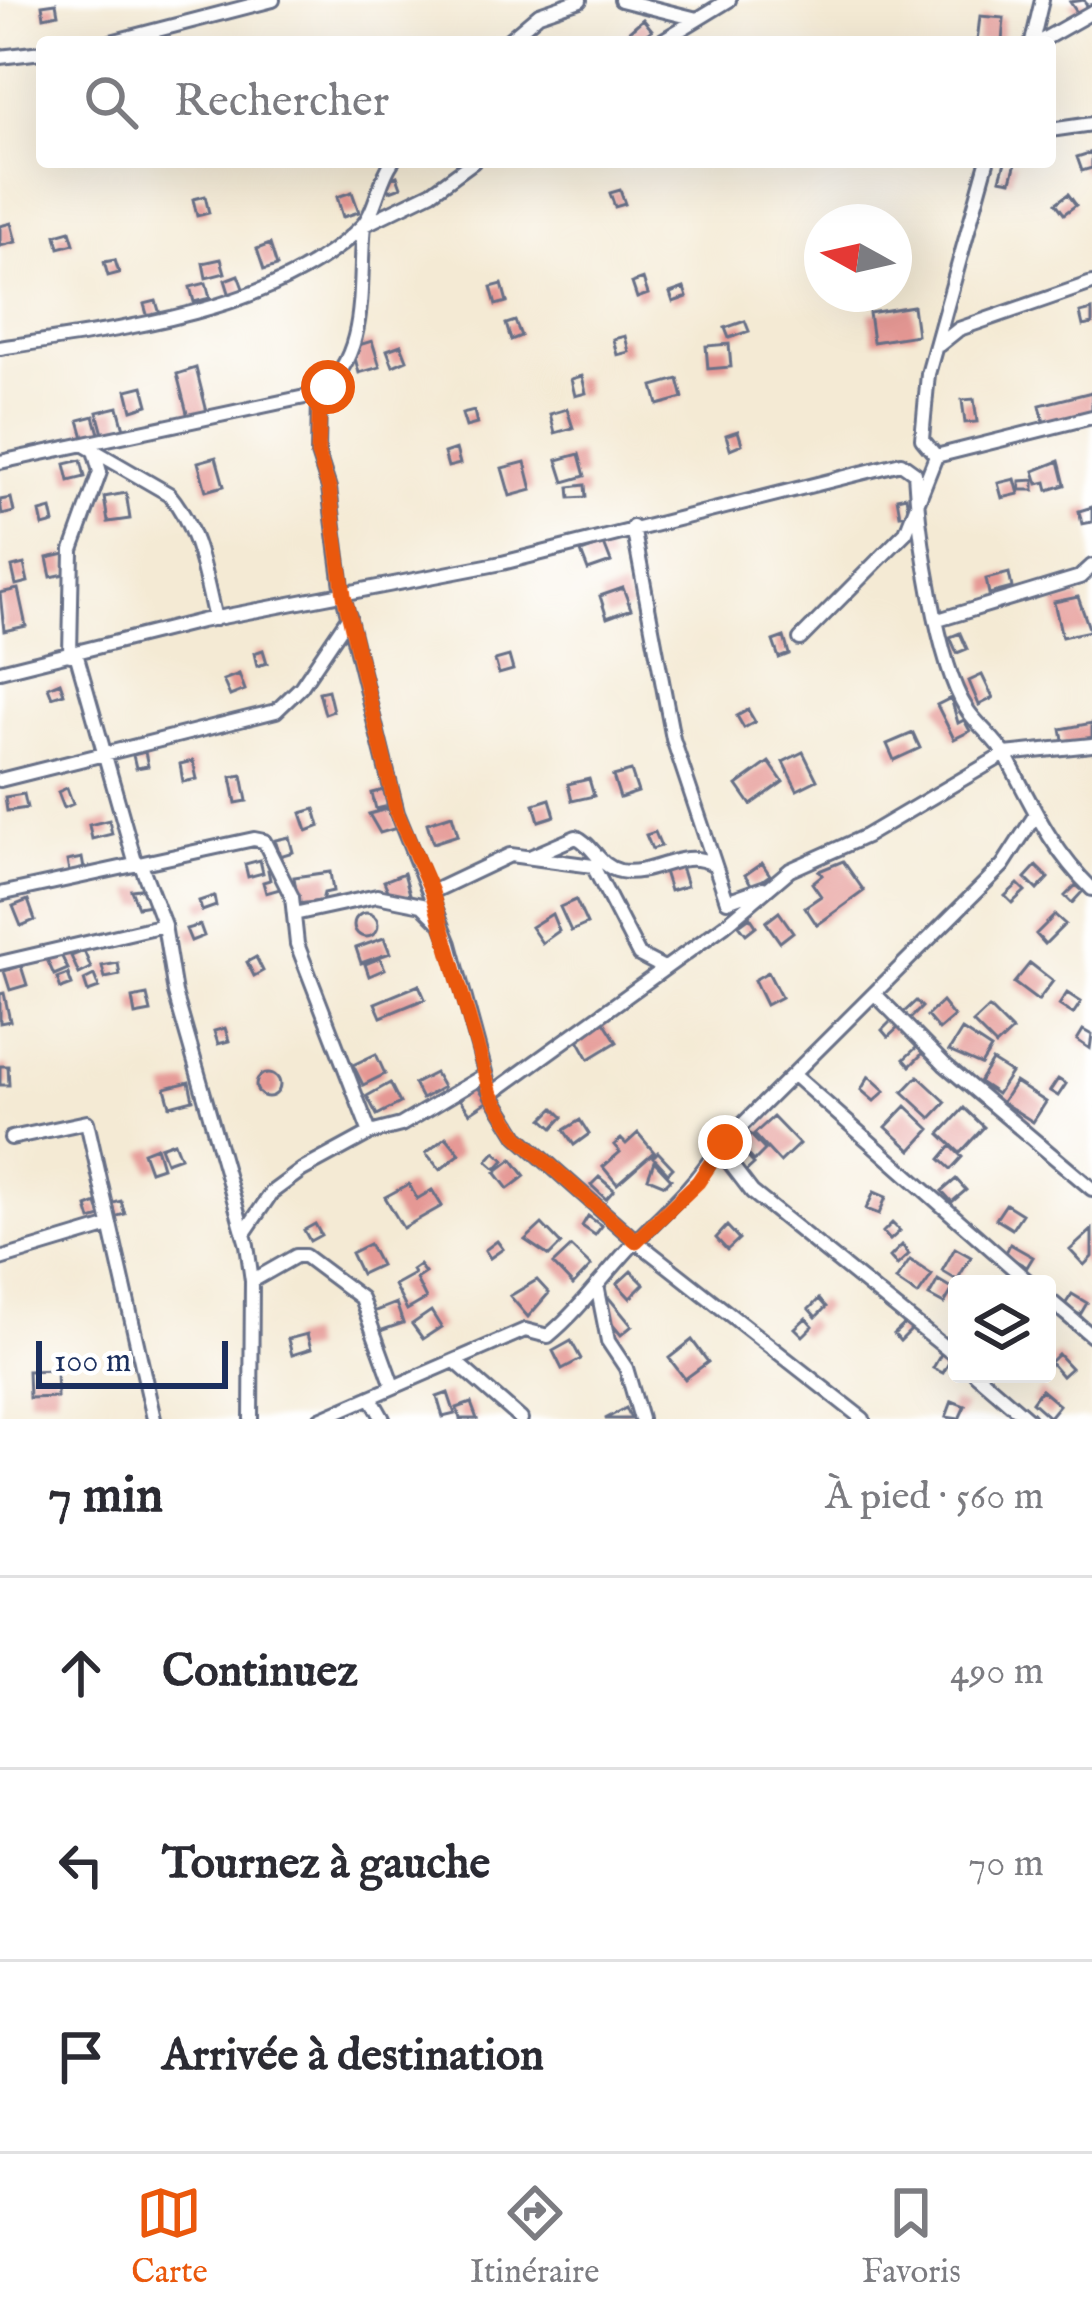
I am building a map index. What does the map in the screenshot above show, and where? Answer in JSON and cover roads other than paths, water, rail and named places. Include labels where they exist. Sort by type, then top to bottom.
[{"type":"street","points":[[134,36],[273,0]]},
{"type":"street","points":[[513,36],[538,14],[580,0]]},
{"type":"street","points":[[621,0],[698,19]]},
{"type":"street","points":[[670,36],[729,0]]},
{"type":"street","points":[[1037,36],[1042,0]]},
{"type":"street","points":[[1047,36],[1092,12]]},
{"type":"street","points":[[0,57],[36,53]]},
{"type":"street","points":[[1056,129],[1092,124]]},
{"type":"street","points":[[0,462],[90,450],[320,394],[350,362],[364,283],[364,225],[389,168]]},
{"type":"street","points":[[0,348],[213,308],[278,283],[364,225],[432,192],[465,168]]},
{"type":"street","points":[[936,456],[922,439],[921,415],[985,168]]},
{"type":"street","points":[[937,347],[958,329],[1092,283]]},
{"type":"street","points":[[320,394],[318,454],[329,488],[344,595],[397,813],[432,892],[491,1094],[517,1136],[636,1241],[863,1419]]},
{"type":"street","points":[[936,456],[1092,417]]},
{"type":"street","points":[[90,450],[169,494],[178,506],[196,539],[215,619]]},
{"type":"street","points":[[90,450],[100,472],[72,550],[73,654],[139,865],[164,925],[175,993],[244,1232],[252,1281],[251,1419]]},
{"type":"street","points":[[800,639],[906,532],[936,456]]},
{"type":"street","points":[[0,671],[215,619],[502,563],[901,463],[915,473],[917,512],[938,620],[963,702],[1005,754],[1034,818],[1065,862],[1092,889]]},
{"type":"street","points":[[633,527],[674,740],[727,901],[775,883]]},
{"type":"street","points":[[938,620],[1080,577],[1092,566]]},
{"type":"street","points":[[0,780],[276,711],[316,668],[349,616]]},
{"type":"street","points":[[338,628],[355,637]]},
{"type":"street","points":[[491,1094],[826,850],[866,836],[1005,754],[1092,745]]},
{"type":"street","points":[[320,1419],[525,1330],[548,1336],[698,1182],[725,1142],[1003,865],[1034,818]]},
{"type":"street","points":[[432,892],[488,861],[532,856],[576,836],[601,862],[622,871],[642,872],[688,857],[713,864]]},
{"type":"street","points":[[0,894],[261,840],[278,861],[294,914],[297,944],[370,1133]]},
{"type":"street","points":[[532,856],[548,864],[593,866],[640,955],[664,968]]},
{"type":"street","points":[[294,914],[377,896],[422,905],[449,944]]},
{"type":"street","points":[[0,963],[164,925]]},
{"type":"street","points":[[875,994],[944,1064],[1092,1190]]},
{"type":"street","points":[[244,1232],[272,1192],[370,1133],[400,1125],[485,1075]]},
{"type":"street","points":[[795,1076],[1021,1275]]},
{"type":"street","points":[[11,1138],[87,1122],[154,1419]]},
{"type":"street","points":[[725,1142],[727,1158],[752,1192],[948,1351]]},
{"type":"street","points":[[0,1259],[110,1226]]},
{"type":"street","points":[[252,1281],[296,1256],[315,1263],[368,1309],[393,1386]]},
{"type":"street","points":[[597,1285],[610,1348],[626,1367],[641,1419]]},
{"type":"street","points":[[1056,1306],[1092,1336]]},
{"type":"street","points":[[457,1363],[520,1419]]},
{"type":"street","points":[[986,1383],[1028,1419]]},
{"type":"street","points":[[371,1397],[383,1419]]}]
